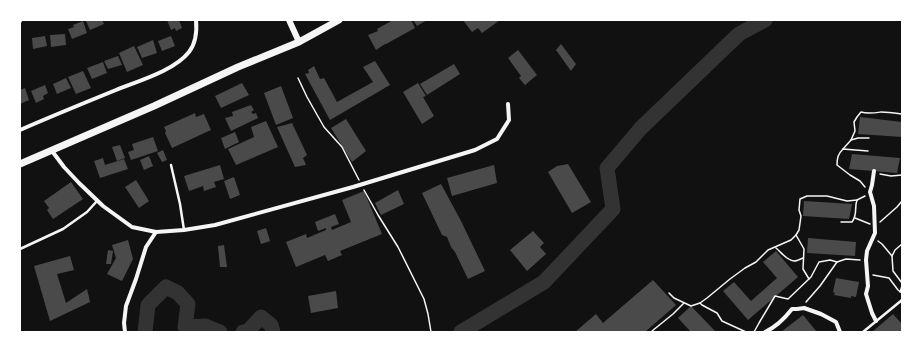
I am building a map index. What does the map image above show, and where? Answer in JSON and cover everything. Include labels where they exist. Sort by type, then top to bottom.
[{"type":"main road","points":[[20,164],[154,106],[238,67],[299,42],[339,20]]},
{"type":"street","points":[[20,130],[148,77],[181,60],[192,48],[196,35],[196,20]]},
{"type":"street","points":[[289,20],[299,42]]},
{"type":"street","points":[[52,150],[64,167],[97,201],[132,227],[156,232],[184,230],[215,225],[475,150],[497,140],[509,120],[508,104]]},
{"type":"street","points":[[874,171],[870,192],[874,206],[873,213],[875,232],[867,251],[866,260],[868,286],[866,294],[872,314],[876,321]]},
{"type":"street","points":[[125,332],[124,323],[126,306],[146,247],[156,232]]},
{"type":"street","points":[[765,332],[771,329],[792,309],[801,308],[821,314],[836,322],[840,332]]},
{"type":"lane","points":[[171,165],[184,230]]},
{"type":"lane","points":[[20,249],[63,229],[87,212],[97,201]]},
{"type":"lane","points":[[863,332],[902,300]]},
{"type":"path","points":[[298,78],[324,127],[342,147],[378,215],[398,247],[424,299],[431,332]]},
{"type":"path","points":[[669,293],[674,298],[691,306],[700,303],[745,268],[756,262],[768,250],[776,248],[791,240],[799,230],[801,216],[799,210],[800,199],[807,196],[827,196],[847,200],[857,200],[864,197],[870,192],[860,181],[850,176],[837,165],[837,159],[840,152],[851,140],[854,131],[854,122],[861,112],[869,114],[886,112],[902,114]]},
{"type":"path","points":[[851,140],[858,138],[869,138]]},
{"type":"path","points":[[843,149],[868,150]]},
{"type":"path","points":[[874,171],[882,175],[902,175]]},
{"type":"path","points":[[841,222],[852,222],[855,218],[857,210],[855,205],[857,200]]},
{"type":"path","points":[[855,218],[875,225],[902,201]]},
{"type":"path","points":[[796,235],[804,249],[803,269],[809,279]]},
{"type":"path","points":[[873,238],[882,244],[892,256]]},
{"type":"path","points":[[902,244],[895,250],[892,256],[893,271],[902,283]]},
{"type":"path","points":[[776,248],[785,258],[794,261],[804,258]]},
{"type":"path","points":[[754,332],[775,296],[788,300],[809,279],[819,262],[830,260],[837,262],[846,259],[866,260]]},
{"type":"path","points":[[801,308],[814,294],[837,262]]},
{"type":"path","points":[[867,274],[889,278],[901,292]]},
{"type":"path","points":[[901,292],[902,286]]},
{"type":"path","points":[[653,332],[652,331],[684,303]]},
{"type":"path","points":[[700,303],[702,306],[717,313],[722,321],[746,332]]},
{"type":"building","points":[[102,20],[104,24],[90,30],[86,21]]},
{"type":"building","points":[[167,20],[179,20],[182,28],[176,31],[175,28],[171,30]]},
{"type":"building","points":[[393,20],[411,20],[415,28],[376,50],[368,35],[378,31],[377,29]]},
{"type":"building","points":[[413,20],[427,20],[417,26]]},
{"type":"building","points":[[463,20],[500,20],[482,33],[478,28],[472,32]]},
{"type":"building","points":[[83,21],[87,33],[72,39],[68,29]]},
{"type":"building","points":[[65,34],[66,45],[51,47],[50,35]]},
{"type":"building","points":[[45,36],[47,46],[33,49],[32,38]]},
{"type":"building","points":[[171,36],[175,46],[162,51],[158,41]]},
{"type":"building","points":[[153,40],[157,53],[142,58],[137,47]]},
{"type":"building","points":[[561,44],[576,64],[571,71],[556,50]]},
{"type":"building","points":[[134,46],[143,65],[127,72],[119,53]]},
{"type":"building","points":[[518,50],[537,75],[525,85],[519,78],[521,76],[508,58]]},
{"type":"building","points":[[118,56],[122,65],[108,69],[104,61]]},
{"type":"building","points":[[375,61],[390,85],[330,120],[305,74],[309,73],[308,70],[314,66],[320,79],[324,78],[337,102],[373,82],[363,67]]},
{"type":"building","points":[[103,62],[107,73],[92,79],[87,68]]},
{"type":"building","points":[[454,64],[460,74],[427,95],[420,84]]},
{"type":"building","points":[[83,71],[91,88],[76,94],[68,77]]},
{"type":"building","points":[[66,78],[71,88],[57,94],[53,84]]},
{"type":"building","points":[[242,83],[249,95],[221,108],[215,96]]},
{"type":"building","points":[[418,83],[426,96],[423,97],[434,116],[422,124],[403,92]]},
{"type":"building","points":[[45,85],[48,93],[43,96],[44,99],[36,103],[31,91]]},
{"type":"building","points":[[281,86],[293,118],[276,125],[264,93]]},
{"type":"building","points":[[25,88],[29,100],[20,104],[20,90]]},
{"type":"building","points":[[251,105],[254,110],[251,112],[253,114],[256,113],[258,118],[231,131],[225,118],[233,116],[232,112]]},
{"type":"building","points":[[195,113],[196,117],[204,114],[211,130],[172,148],[165,133],[166,131],[164,127]]},
{"type":"building","points":[[860,117],[902,122],[902,137],[858,134]]},
{"type":"building","points":[[346,119],[366,151],[352,162],[331,128]]},
{"type":"building","points":[[266,121],[278,147],[236,165],[228,149],[254,137],[251,127]]},
{"type":"building","points":[[292,123],[307,155],[303,158],[306,165],[295,167],[277,127]]},
{"type":"building","points":[[235,132],[239,142],[225,149],[221,138]]},
{"type":"building","points":[[153,137],[158,151],[131,160],[128,152],[134,150],[132,144]]},
{"type":"building","points":[[120,145],[125,158],[117,161],[112,147]]},
{"type":"building","points":[[163,150],[167,160],[162,162],[157,153]]},
{"type":"building","points":[[852,154],[900,158],[897,173],[849,169]]},
{"type":"building","points":[[149,156],[153,166],[144,170],[140,160]]},
{"type":"building","points":[[103,158],[105,165],[124,159],[128,169],[100,178],[94,161]]},
{"type":"building","points":[[568,164],[591,202],[572,213],[548,172],[557,166]]},
{"type":"building","points":[[220,165],[224,179],[214,182],[216,187],[204,191],[203,186],[189,191],[184,176]]},
{"type":"building","points":[[494,165],[497,183],[452,196],[447,178]]},
{"type":"building","points":[[234,177],[240,195],[230,199],[224,181]]},
{"type":"building","points":[[136,180],[149,201],[139,208],[125,187]]},
{"type":"building","points":[[71,182],[83,199],[53,219],[47,210],[49,208],[44,201]]},
{"type":"building","points":[[441,184],[485,271],[468,279],[447,237],[442,235],[422,193]]},
{"type":"building","points":[[398,190],[404,204],[381,215],[375,203]]},
{"type":"building","points":[[364,191],[382,234],[340,251],[342,255],[328,261],[325,255],[296,267],[286,242],[306,234],[307,238],[326,230],[326,228],[318,231],[315,222],[335,214],[339,224],[331,227],[332,230],[351,222],[342,200]]},
{"type":"building","points":[[804,201],[852,204],[849,219],[803,216]]},
{"type":"building","points":[[266,228],[270,241],[261,244],[257,231]]},
{"type":"building","points":[[533,231],[544,243],[540,247],[546,254],[527,271],[510,250]]},
{"type":"building","points":[[808,238],[856,242],[855,256],[807,253]]},
{"type":"building","points":[[128,240],[133,259],[122,281],[107,274],[116,258],[112,245]]},
{"type":"building","points":[[224,245],[227,267],[220,267],[218,246]]},
{"type":"building","points":[[108,250],[113,251],[111,264],[106,264]]},
{"type":"building","points":[[776,251],[798,277],[748,320],[723,291],[734,282],[751,301],[777,278],[763,262]]},
{"type":"building","points":[[70,256],[74,270],[57,274],[66,303],[87,289],[90,302],[50,321],[34,266]]},
{"type":"building","points":[[836,278],[859,282],[856,297],[851,296],[851,298],[834,295],[835,293],[833,292]]},
{"type":"building","points":[[653,280],[676,305],[645,332],[575,332],[596,314],[603,323]]},
{"type":"building","points":[[336,291],[338,308],[311,313],[308,296]]},
{"type":"building","points":[[691,306],[716,332],[691,332],[678,318]]},
{"type":"building","points":[[893,314],[902,324],[902,332],[872,332]]},
{"type":"building","points":[[803,315],[817,332],[781,332]]},
{"type":"waterway","points":[[461,332],[544,282],[613,209],[607,168],[641,128],[739,34],[765,20]]},
{"type":"waterway","points":[[145,332],[148,305],[166,287],[178,293],[188,304],[185,327],[205,326],[220,332]]},
{"type":"waterway","points":[[243,332],[247,332],[261,317],[271,325],[273,332]]}]
